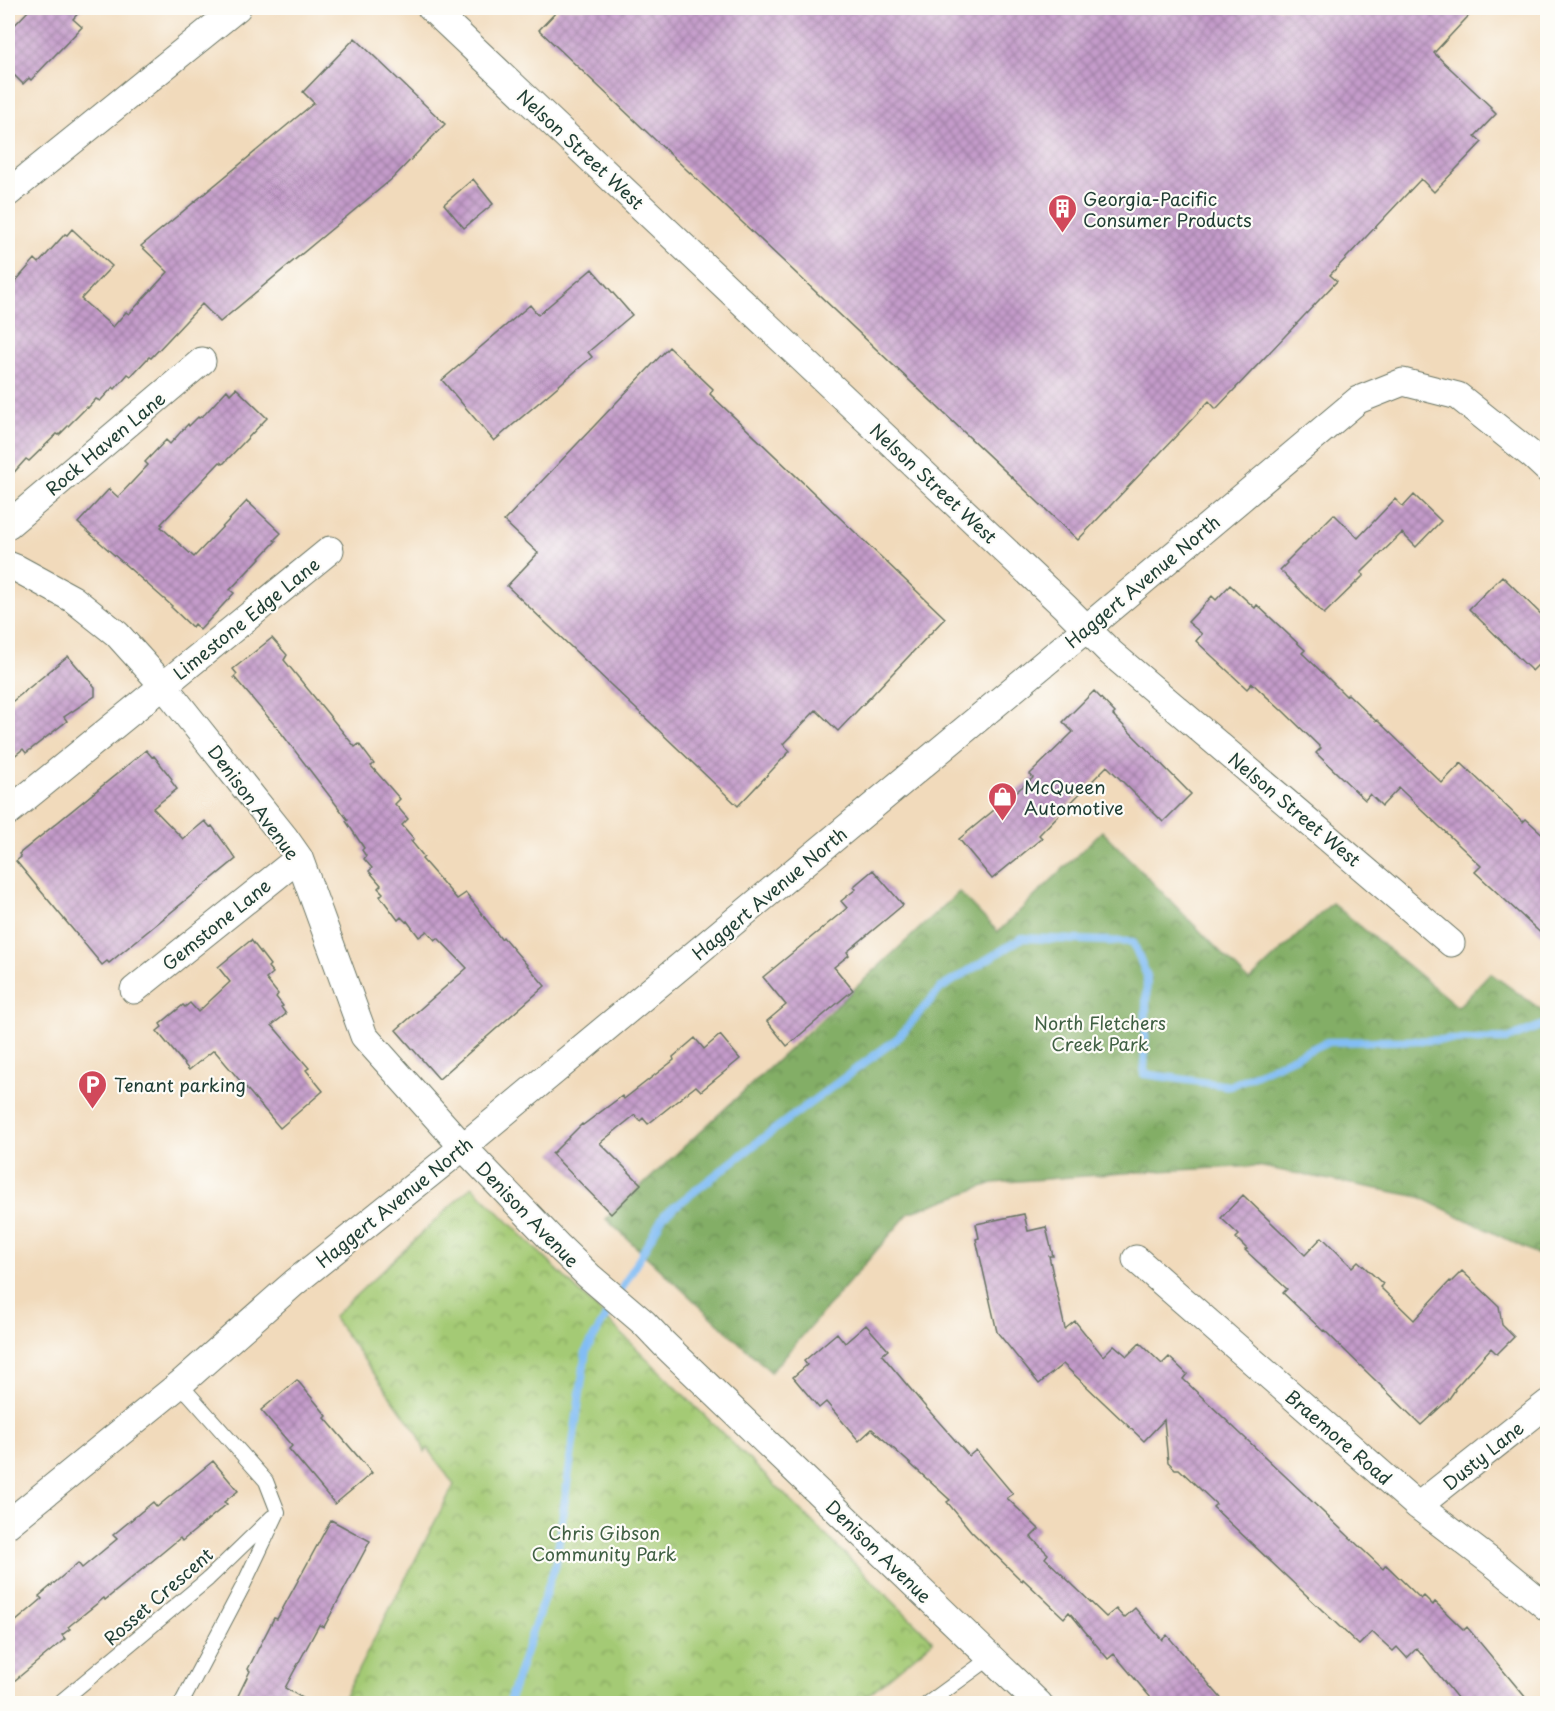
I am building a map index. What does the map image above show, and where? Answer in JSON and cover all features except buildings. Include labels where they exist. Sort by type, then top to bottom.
[{"type":"street","points":[[8,194],[237,8]]},
{"type":"street","name":"Nelson Street West","points":[[431,8],[1111,653],[1451,943]]},
{"type":"street","name":"Rock Haven Lane","points":[[8,525],[202,361]]},
{"type":"street","name":"Haggert Avenue North","points":[[8,1524],[180,1384],[294,1283],[463,1147],[1358,400],[1403,382],[1458,396],[1543,456]]},
{"type":"street","name":"Limestone Edge Lane","points":[[8,812],[330,550]]},
{"type":"street","name":"Denison Avenue","points":[[8,565],[73,599],[117,634],[163,685],[285,838],[298,858],[364,1036],[463,1147],[559,1247],[644,1323],[1039,1704]]},
{"type":"street","name":"Gemstone Lane","points":[[134,990],[298,858]]},
{"type":"street","name":"Braemore Road","points":[[1136,1259],[1418,1506],[1548,1608]]},
{"type":"street","name":"Dusty Lane","points":[[1418,1506],[1548,1403]]},
{"type":"lane","points":[[180,1384],[266,1481],[278,1512],[242,1588],[181,1704]]},
{"type":"lane","name":"Rosset Crescent","points":[[58,1704],[208,1579],[278,1512]]},
{"type":"lane","points":[[927,1704],[990,1658]]},
{"type":"green space","name":"North Fletchers Creek Park","points":[[1102,831],[1249,981],[1332,903],[1458,1007],[1490,973],[1547,1014],[1547,1259],[1420,1197],[1257,1166],[993,1183],[909,1213],[771,1372],[606,1219],[959,892],[998,932]]},
{"type":"green space","name":"Chris Gibson Community Park","points":[[472,1186],[933,1641],[858,1703],[341,1703],[454,1485],[428,1448],[425,1452],[418,1434],[333,1317]]},
{"type":"waterway","points":[[508,1704],[556,1563],[586,1351],[664,1215],[898,1038],[941,988],[1022,938],[1133,942],[1147,976],[1144,1074],[1230,1086],[1327,1042],[1508,1039],[1548,1023]]},
{"type":"place","name":"Georgia-Pacific Consumer Products","points":[[1062,234]]},
{"type":"place","name":"McQueen Automotive","points":[[1003,822]]},
{"type":"place","name":"Tenant parking","points":[[93,1110]]}]
